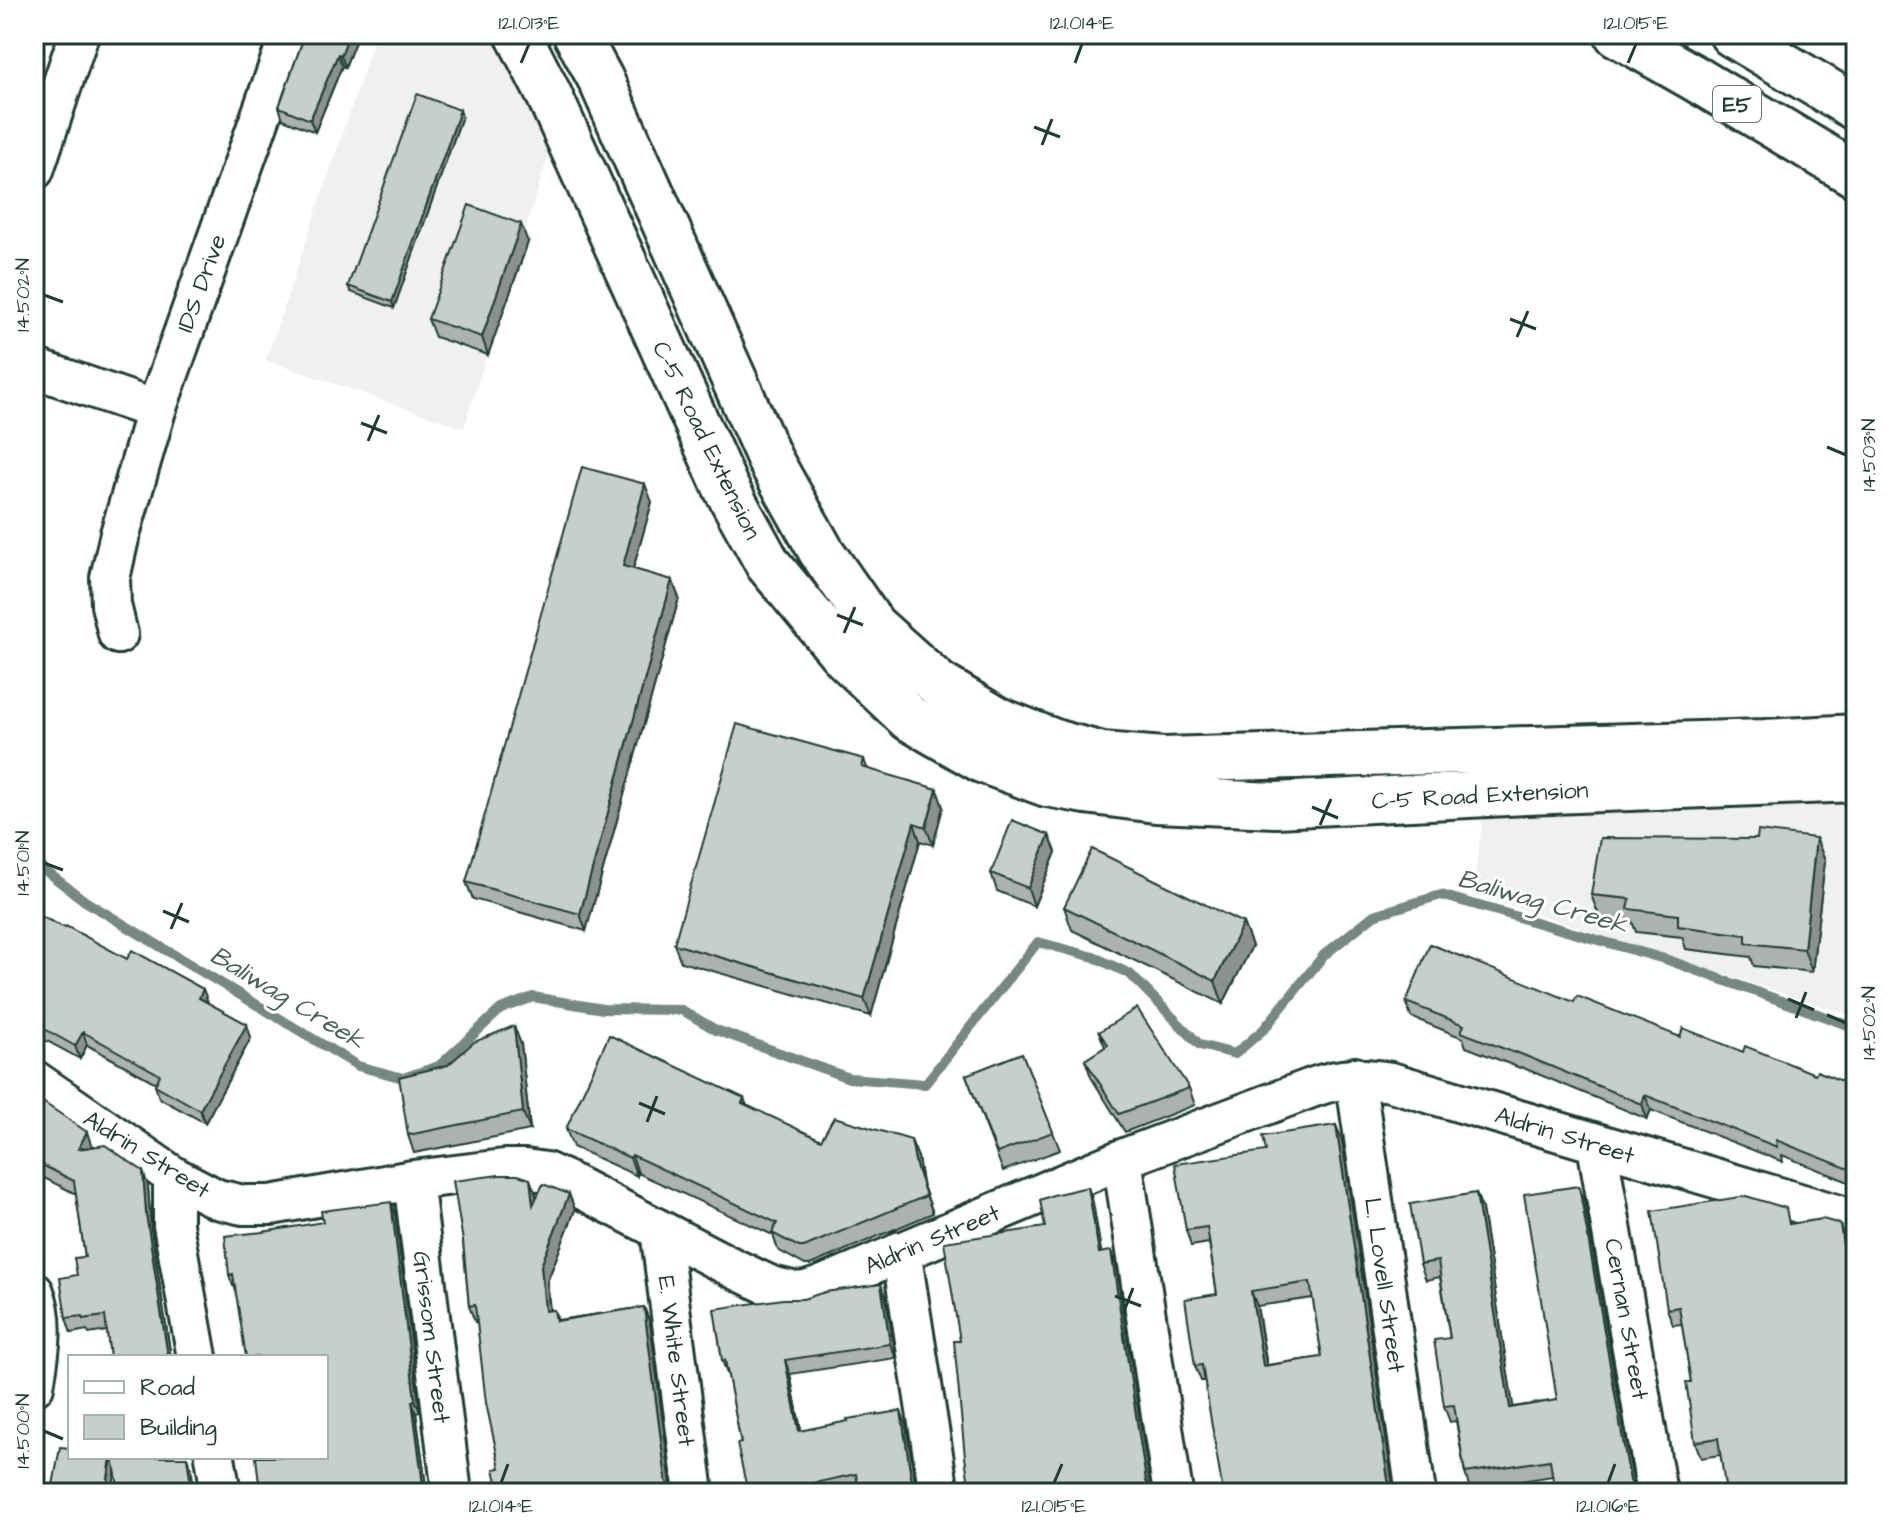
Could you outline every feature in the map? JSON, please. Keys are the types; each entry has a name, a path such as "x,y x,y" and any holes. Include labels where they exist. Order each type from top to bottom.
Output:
{"main road":[{"name":"C-5 Road Extension","path":"518,34 549,95 726,488 768,564 845,657 909,718 982,760 1047,784 1086,791 1156,800 1276,805 1856,779"},
{"name":"C-5 Road Extension","path":"576,34 607,94 770,460 821,551 873,626 938,684 996,719 1057,743 1102,755 1163,760 1856,737"},
{"name":"E5","path":"1617,34 1856,175"},
{"name":"E5","path":"1732,34 1856,108"}],"street":[{"path":"34,170 79,34"},
{"name":"IDS Drive","path":"118,634 111,605 110,578 120,534 156,410 290,34"},
{"path":"34,368 156,410"},
{"name":"Aldrin Street","path":"34,1080 173,1176 217,1199 243,1205 271,1205 413,1180 504,1169 546,1172 771,1286 796,1292 821,1286 1122,1159 1324,1084 1355,1077 1391,1082 1856,1220"},
{"name":"L. Lovell Street","path":"1355,1077 1416,1493"},
{"name":"Cernan Street","path":"1597,1145 1657,1493"},
{"path":"1122,1159 1173,1493"},
{"path":"173,1176 173,1225 197,1355"},
{"name":"Grissom Street","path":"413,1180 452,1493"},
{"name":"E. White Street","path":"660,1230 694,1493"},
{"path":"901,1251 939,1493"},
{"path":"34,1292 39,1303 41,1339 34,1386"},
{"path":"215,1459 221,1493"}],"shaded area":[{"path":"376,34 494,34 524,81 551,146 464,428 266,360"},
{"path":"1856,797 1856,1017 1472,893 1483,819"}],"building":[{"path":"305,34 349,34 310,120 279,107"},
{"path":"417,94 460,110 392,302 348,286"},
{"path":"469,205 521,224 482,337 428,319"},
{"path":"582,467 645,484 623,566 672,580 580,914 466,882"},
{"path":"737,724 864,759 862,767 937,789 926,827 914,823 864,999 674,944"},
{"path":"1012,820 1049,835 1028,888 991,873"},
{"path":"1758,831 1816,838 1804,949 1746,943 1746,935 1678,926 1678,915 1628,909 1630,899 1591,895 1600,838 1757,839"},
{"path":"1092,849 1243,923 1215,981 1064,907"},
{"path":"34,913 66,926 127,959 132,950 203,989 199,998 247,1024 200,1110 155,1085 160,1075 83,1032 75,1046 34,1023"},
{"path":"1430,944 1574,1002 1577,996 1680,1037 1683,1028 1743,1052 1745,1046 1856,1087 1854,1171 1776,1140 1777,1147 1645,1095 1642,1104 1461,1032 1464,1025 1406,1002"},
{"path":"1137,1008 1189,1088 1119,1114 1085,1060 1108,1045 1099,1032"},
{"path":"514,1026 523,1112 408,1135 399,1077 448,1065 474,1042"},
{"path":"609,1035 744,1098 742,1103 821,1140 834,1117 911,1140 926,1196 799,1247 772,1233 777,1223 632,1155 630,1158 566,1129"},
{"path":"1022,1053 1053,1132 997,1153 966,1075"},
{"path":"37,1098 87,1132 78,1149 105,1145 143,1171 146,1214 168,1355 110,1355 105,1316 66,1318 60,1278 77,1275 74,1258 85,1257 74,1181 34,1161 34,1105"},
{"path":"1336,1125 1388,1480 1396,1493 1223,1493 1202,1365 1195,1366 1185,1299 1217,1294 1207,1227 1186,1230 1175,1164 1266,1151 1263,1136","holes":["1310,1282 1322,1357 1263,1366 1251,1291"]},
{"path":"518,1175 530,1179 533,1205 543,1184 569,1194 541,1266 545,1311 554,1310 556,1321 644,1307 666,1480 674,1493 489,1493 488,1488 498,1486 494,1469 500,1468 486,1403 475,1305 469,1306 453,1181"},
{"path":"1579,1186 1630,1481 1637,1493 1555,1493 1550,1460 1465,1473 1454,1405 1444,1406 1434,1340 1450,1338 1438,1261 1420,1264 1410,1204 1476,1193 1510,1408 1557,1400 1524,1194"},
{"path":"1088,1187 1099,1253 1111,1251 1146,1481 1152,1493 970,1493 954,1341 960,1341 944,1242 1045,1227 1040,1200"},
{"path":"1746,1196 1786,1208 1789,1224 1823,1219 1840,1224 1856,1337 1856,1493 1726,1493 1718,1438 1695,1442 1686,1382 1691,1382 1679,1307 1667,1309 1652,1211"},
{"path":"391,1202 424,1493 260,1493 256,1459 328,1459 328,1355 246,1355 233,1274 229,1275 225,1236 323,1222 321,1211"},
{"path":"881,1284 890,1344 785,1360 799,1431 847,1419 901,1411 912,1483 917,1493 863,1493 856,1474 810,1484 811,1493 748,1493 714,1309 803,1299 825,1292"},
{"path":"60,1447 68,1448 68,1459 111,1459 106,1493 52,1491"},
{"path":"113,1459 187,1459 192,1493 119,1493"}],"waterway":[{"name":"Baliwag Creek","path":"34,862 85,901 358,1066 403,1078 439,1066 501,1009 533,997 603,1009 682,1010 716,1030 849,1078 925,1084 1038,942 1094,957 1130,974 1200,1045 1235,1054 1264,1029 1324,955 1374,915 1441,895 1668,960 1856,1028"}]}
